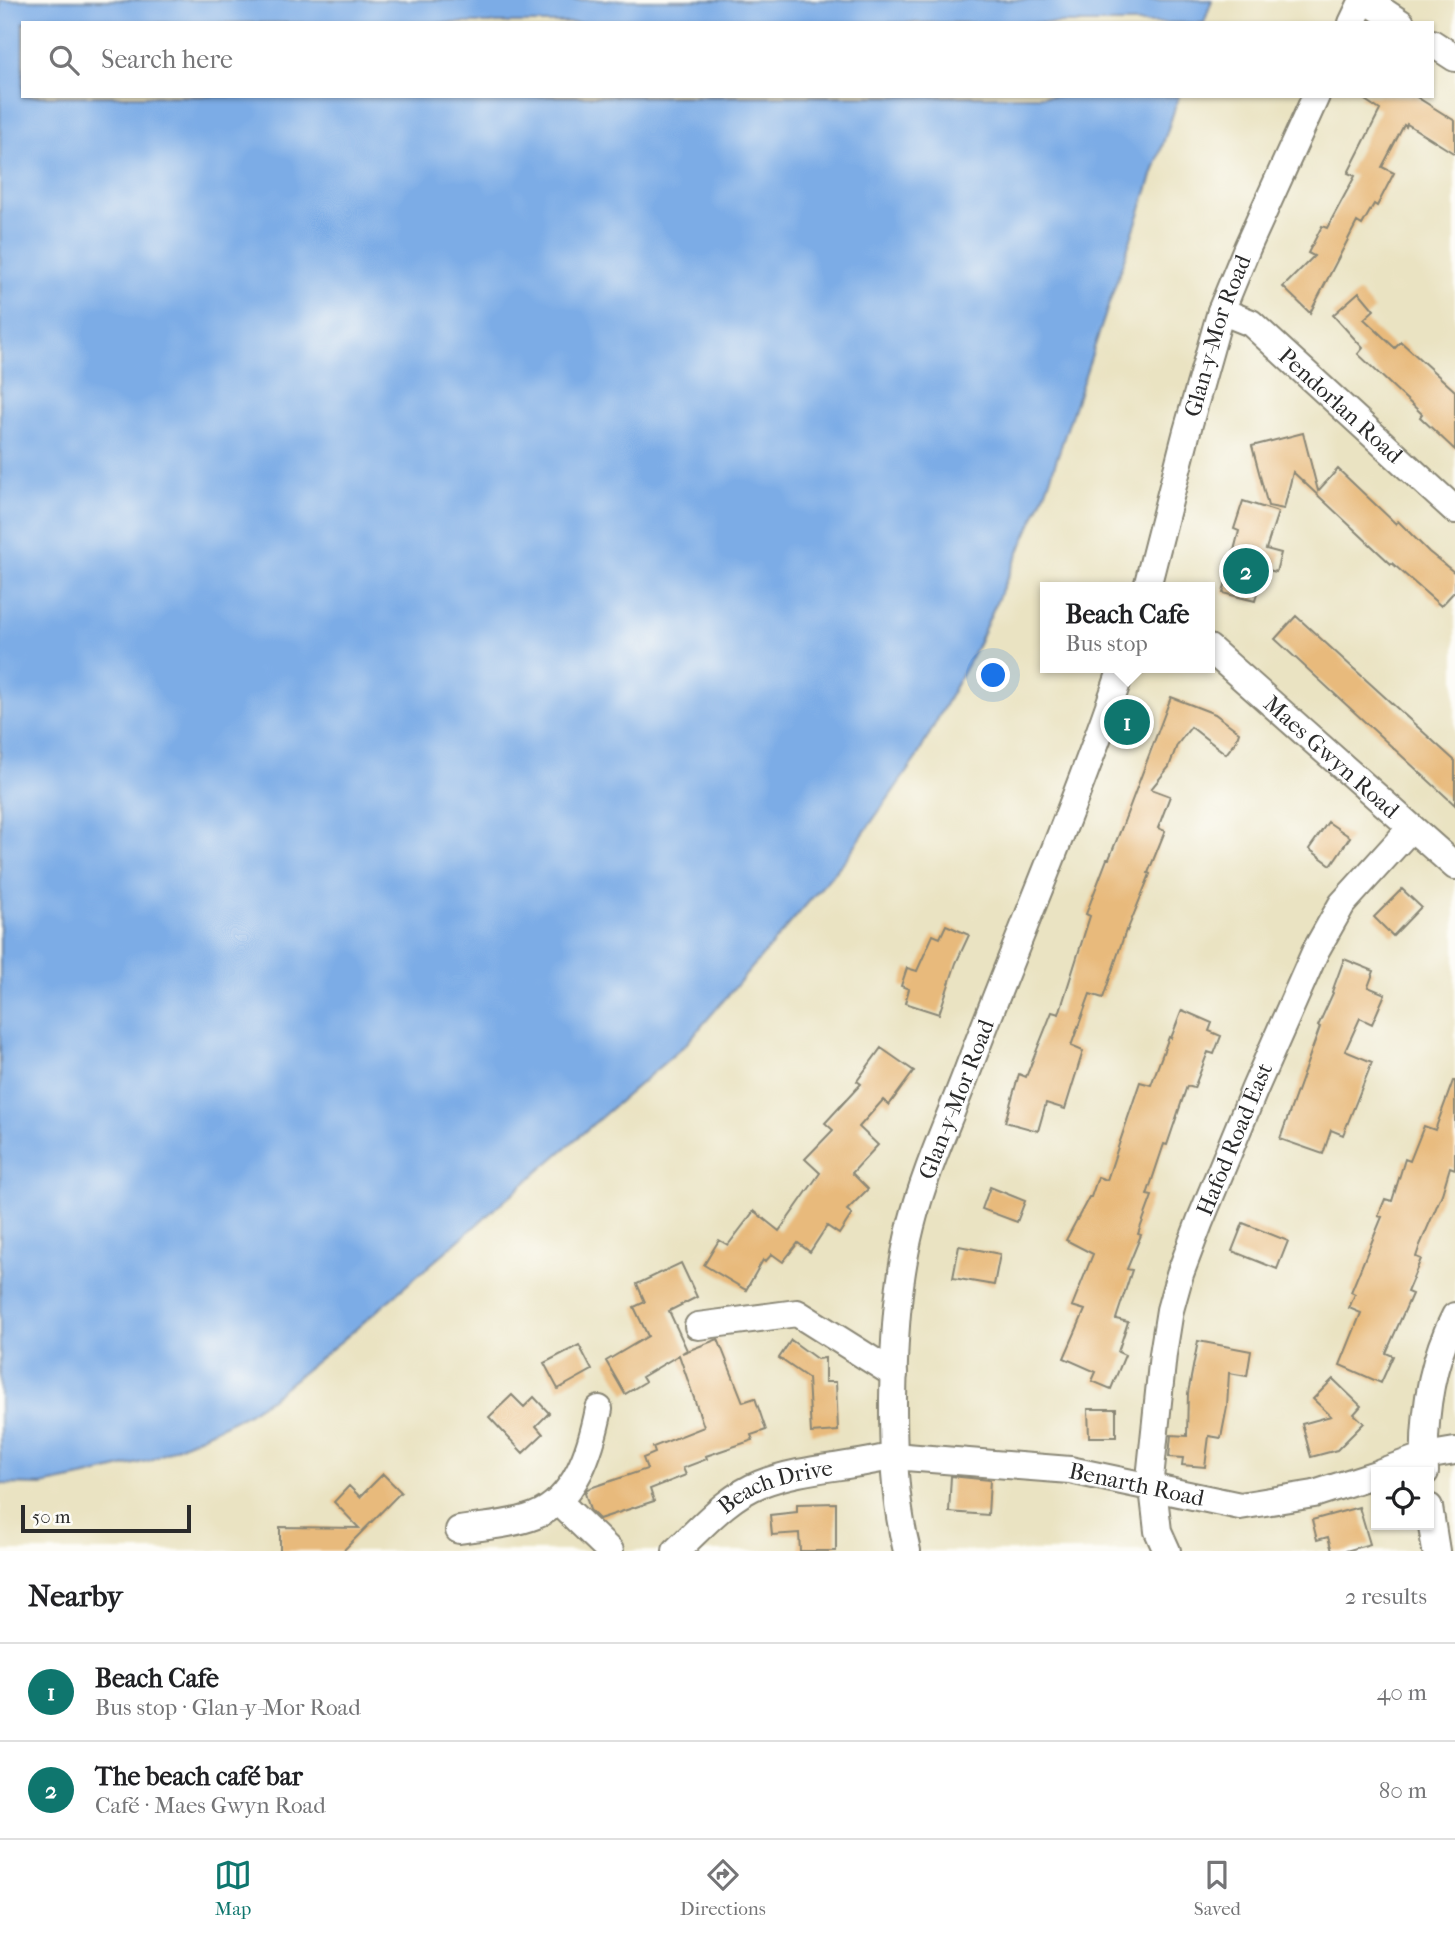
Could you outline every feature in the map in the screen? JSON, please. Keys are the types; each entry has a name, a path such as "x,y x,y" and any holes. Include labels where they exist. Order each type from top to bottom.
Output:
{"street":[{"path":"1353,21 1364,0 1398,21"},
{"path":"1434,44 1455,58"},
{"name":"Glan-y-Mor Road","path":"1148,582 1221,311 1315,98"},
{"name":"Pendorlan Road","path":"1221,311 1251,323 1455,510"},
{"name":"Maes Gwyn Road","path":"1215,653 1455,866"},
{"name":"Glan-y-Mor Road","path":"907,1551 897,1501 893,1456 894,1374 897,1303 911,1226 938,1144 1068,817 1120,673"},
{"name":"Hafod Road East","path":"1167,1551 1158,1531 1151,1488 1163,1354 1170,1310 1180,1274 1255,1088 1316,950 1342,904 1411,828"},
{"path":"698,1326 797,1313 894,1374"},
{"path":"1425,1464 1427,1409 1433,1372 1455,1316"},
{"path":"459,1530 534,1516 559,1502 585,1461 599,1409"},
{"name":"Benarth Road","path":"1425,1464 1455,1451"},
{"name":"Benarth Road","path":"893,1456 1070,1470 1240,1506 1314,1494 1371,1475"},
{"name":"Beach Drive","path":"676,1551 728,1503 759,1484 797,1473 893,1456"},
{"path":"559,1502 610,1551"},
{"path":"1433,1530 1436,1551"}],"water":[{"path":"0,0 1212,0 1205,21 21,21 21,98 1178,98 1046,491 976,648 917,757 845,860 686,1044 350,1334 271,1398 245,1415 151,1460 42,1485 0,1484"}],"building":[{"path":"1362,98 1418,98 1455,121 1455,154 1407,124 1406,127 1404,125 1382,167 1394,173 1377,206 1374,204 1362,225 1357,222 1310,313 1283,287 1314,256 1308,253 1322,226 1327,228 1355,176 1348,173 1380,110"},
{"path":"1359,292 1374,310 1364,319 1395,348 1401,342 1455,391 1455,450 1420,417 1422,414 1358,354 1363,348 1333,315"},
{"path":"1303,433 1318,491 1338,469 1396,524 1398,521 1455,573 1455,591 1441,606 1391,564 1293,472 1284,509 1268,506 1252,446"},
{"path":"1243,501 1278,512 1266,549 1281,553 1276,572 1265,569 1265,572 1263,571 1255,601 1223,593 1239,531 1234,529"},
{"path":"1296,616 1455,761 1455,805 1275,639"},
{"path":"1171,697 1215,714 1239,732 1236,741 1226,754 1191,727 1177,745 1169,767 1151,789 1170,796 1158,828 1165,831 1126,930 1103,998 1090,994 1071,1046 1083,1051 1065,1109 1046,1103 1038,1131 1005,1122 1019,1074 1026,1077 1052,1012 1059,1014 1090,916 1086,914"},
{"path":"1328,822 1350,837 1331,865 1309,849"},
{"path":"1402,889 1421,907 1393,936 1374,917"},
{"path":"946,925 969,935 956,963 939,1014 905,1003 909,989 901,986 907,968 917,971 933,935 940,938"},
{"path":"1344,959 1374,971 1368,987 1385,994 1372,1024 1360,1018 1345,1051 1372,1062 1343,1135 1331,1130 1323,1154 1280,1139"},
{"path":"1182,1010 1212,1023 1209,1031 1221,1036 1214,1054 1208,1052 1194,1088 1187,1086 1147,1195 1152,1196 1138,1234 1141,1235 1127,1269 1132,1270 1116,1319 1128,1322 1118,1352 1125,1355 1111,1389 1092,1381 1096,1372 1064,1358 1085,1310 1072,1306 1093,1254 1066,1240 1091,1197 1098,1177 1107,1180 1140,1082 1151,1085"},
{"path":"881,1048 914,1071 889,1105 883,1100 859,1127 878,1145 852,1173 868,1189 847,1210 852,1214 839,1234 827,1226 810,1252 798,1243 783,1262 772,1254 765,1262 763,1260 746,1290 704,1265 719,1240 728,1245 754,1211 779,1231 820,1173 805,1159 833,1130 825,1123 861,1084 857,1081"},
{"path":"1453,1081 1455,1169 1450,1167 1442,1194 1420,1245 1416,1257 1421,1259 1407,1292 1412,1294 1386,1353 1393,1356 1381,1383 1340,1365 1361,1313 1349,1308 1355,1294 1351,1292 1382,1217 1378,1216 1385,1199 1392,1201 1405,1159 1410,1161 1424,1126 1435,1130"},
{"path":"990,1187 1025,1201 1017,1222 982,1209"},
{"path":"1243,1223 1288,1241 1277,1269 1232,1251"},
{"path":"959,1246 1000,1254 994,1285 953,1278"},
{"path":"681,1263 697,1297 669,1311 687,1350 682,1353 718,1339 743,1402 755,1398 766,1430 751,1435 753,1440 706,1456 707,1459 683,1468 686,1475 650,1489 654,1501 599,1519 590,1510 585,1493 587,1489 647,1469 643,1458 655,1453 653,1447 704,1427 679,1355 642,1377 645,1382 625,1394 606,1361 648,1336 634,1307 645,1302 637,1284"},
{"path":"791,1340 817,1359 825,1358 825,1382 836,1382 838,1431 811,1433 808,1378 779,1358"},
{"path":"1198,1341 1251,1351 1247,1376 1229,1373 1227,1407 1221,1438 1209,1436 1205,1467 1182,1465 1183,1458 1169,1457 1171,1435 1187,1436 1188,1393"},
{"path":"579,1345 592,1370 558,1389 544,1363"},
{"path":"1333,1379 1361,1406 1354,1414 1364,1423 1337,1450 1311,1457 1302,1424 1331,1416 1313,1399"},
{"path":"512,1395 524,1407 534,1397 549,1413 536,1426 543,1434 523,1453 489,1417"},
{"path":"1088,1409 1116,1409 1116,1437 1089,1437"},
{"path":"383,1474 401,1492 343,1551 280,1551 280,1527 359,1528 334,1502 349,1486 360,1497"},
{"path":"951,1476 990,1480 988,1515 949,1512"},
{"path":"836,1503 836,1551 800,1551 799,1533 772,1535 770,1515 797,1512 797,1504"},
{"path":"1359,1507 1370,1544 1346,1551 1332,1551 1328,1537 1317,1540 1312,1520"}],"place":[{"name":"The beach café bar","path":"1246,571"},
{"name":"Beach Cafe","path":"1127,722"}]}
